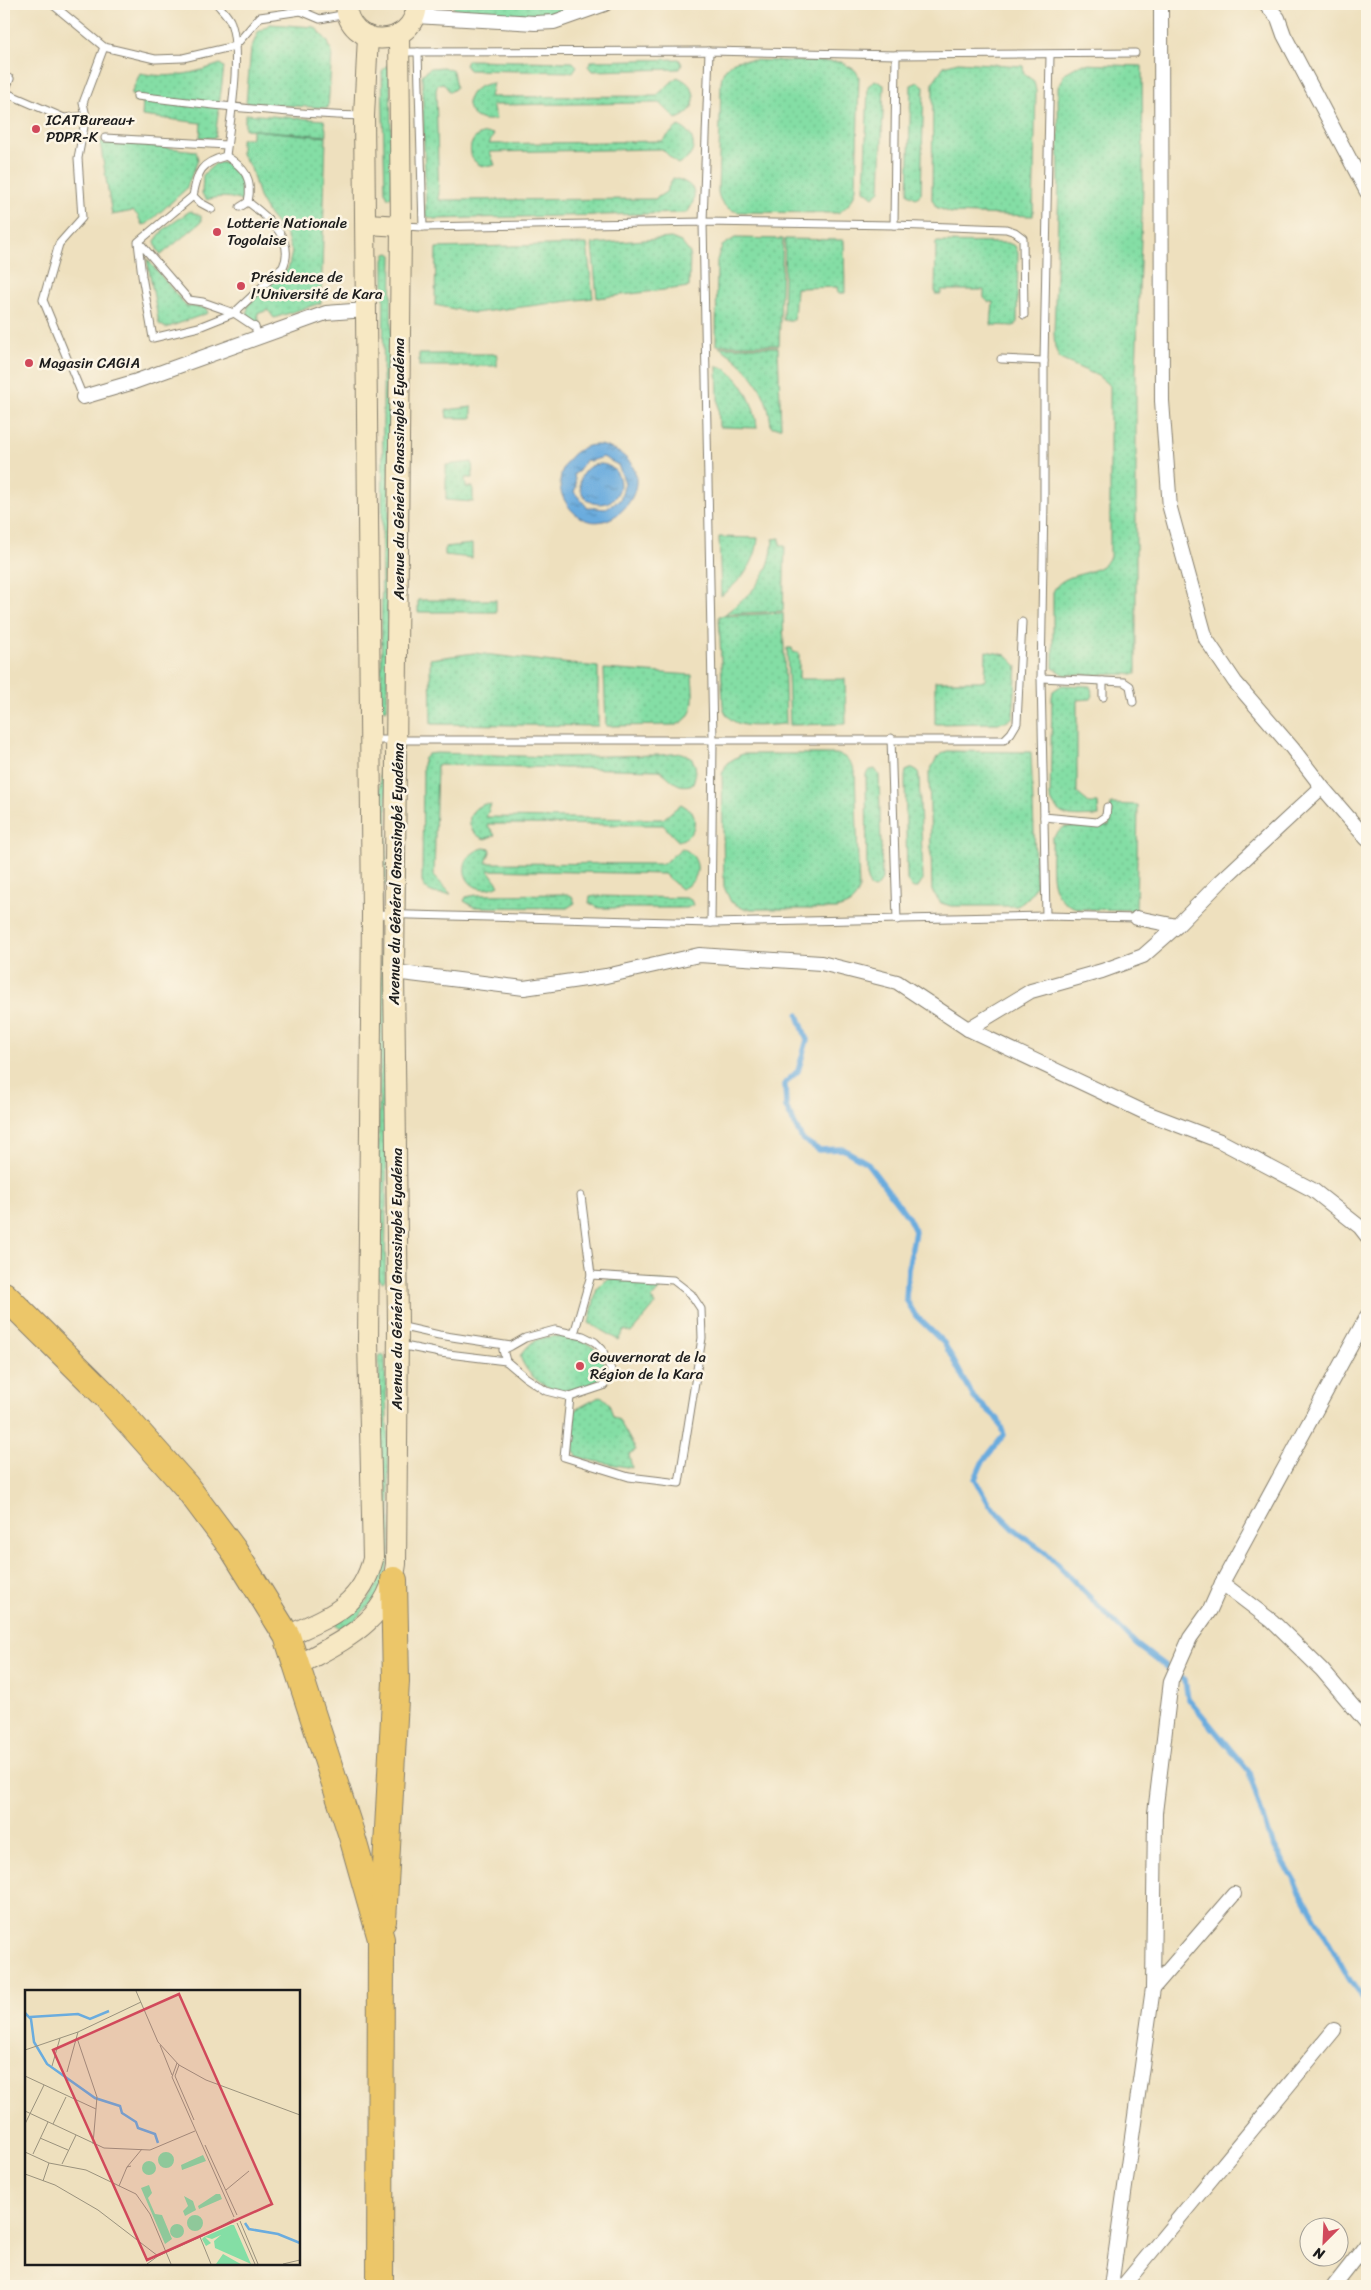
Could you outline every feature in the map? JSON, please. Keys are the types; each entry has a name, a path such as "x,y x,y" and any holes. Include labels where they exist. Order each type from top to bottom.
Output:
{"highway":[{"path":"4,1295 106,1396 186,1486 233,1549 287,1636 298,1665 351,1834 382,1939"},
{"path":"380,2286 382,1939 396,1681 394,1580"}],"main road":[{"path":"347,9 352,23 368,36 389,38 405,46 406,30 416,10"},
{"name":"Avenue du Général Gnassingbé Eyadéma","path":"287,1636 336,1613 359,1593 369,1576 373,1559 368,1323 372,914 366,310 367,224 364,116 368,36"},
{"name":"Avenue du Général Gnassingbé Eyadéma","path":"298,1665 355,1633 380,1607 394,1580 396,1564 398,1336 394,972 398,742 401,226 405,46"},
{"path":"367,224 401,226"},
{"path":"368,1323 398,1336"}],"street":[{"path":"416,10 535,23 554,22 605,4"},
{"path":"1161,4 1162,401 1170,508 1206,639 1235,682 1367,838"},
{"path":"1266,4 1278,18 1284,35 1367,192"},
{"path":"83,397 134,382 326,313 366,310"},
{"path":"968,1029 1031,991 1102,971 1143,956 1177,926 1220,882 1322,787"},
{"path":"1137,918 1177,926"},
{"path":"394,972 524,988 606,976 699,955 821,963 898,982 968,1029 1144,1112 1220,1141 1313,1190 1360,1227 1367,1236"},
{"path":"1111,2286 1153,1988 1155,1814 1171,1681 1190,1638 1210,1610 1222,1582 1367,1316"},
{"path":"1222,1582 1272,1621 1322,1670 1367,1723"},
{"path":"1153,1988 1234,1894"},
{"path":"1123,2286 1334,2030"},
{"path":"1334,2286 1367,2244"}],"lane":[{"path":"52,4 104,47 155,59 183,58 235,46 260,17 302,11 314,4"},
{"path":"217,4 231,22 235,46 232,107 226,156"},
{"path":"302,11 320,19 347,9"},
{"path":"423,228 405,46 896,55 1135,53"},
{"path":"83,397 43,300 60,244 82,218 78,158 86,116 83,103 104,47"},
{"path":"709,51 702,222 713,740 711,923"},
{"path":"894,225 896,55"},
{"path":"1046,916 1041,678 1044,361 1050,55"},
{"path":"4,76 10,79 4,92 64,118 86,116"},
{"path":"137,96 232,107 325,115 364,116"},
{"path":"105,138 227,145"},
{"path":"138,242 193,196 198,173 212,159 226,156 241,166 247,174 248,202"},
{"path":"193,196 199,202 212,208"},
{"path":"240,208 248,202"},
{"path":"138,242 153,338 199,326 234,313 283,267 287,259 284,239 261,212 248,202"},
{"path":"401,226 423,228 702,222 1006,229 1016,232 1023,238 1024,315"},
{"path":"138,242 190,300 234,313 255,327 258,337"},
{"path":"1001,359 1044,361"},
{"path":"371,740 398,742 892,738 1004,740 1017,723 1022,622"},
{"path":"1041,678 1128,684 1133,702"},
{"path":"1103,681 1103,697"},
{"path":"892,738 897,920"},
{"path":"1044,818 1097,822 1106,816 1106,806"},
{"path":"372,914 711,923 1046,916 1137,918"},
{"path":"574,1334 591,1276 581,1196"},
{"path":"570,1397 564,1457 629,1477 679,1483 702,1338 701,1309 691,1294 672,1280 591,1276"},
{"path":"398,1336 506,1361 546,1391 570,1397 603,1386 610,1379 611,1370 602,1349 595,1342 583,1336 555,1330 525,1338 503,1350 506,1361"},
{"path":"398,1336 439,1336 511,1346"}],"green space":[{"path":"453,4 571,4 570,10 566,12 524,15 460,14 454,9"},
{"path":"270,24 315,27 328,42 332,53 328,108 246,103 251,49 258,32"},
{"path":"679,59 682,64 680,69 592,71 588,66 591,61"},
{"path":"467,60 573,62 577,66 573,72 469,70 465,65"},
{"path":"741,60 841,62 855,70 859,76 856,188 850,202 838,213 739,212 731,210 722,203 718,192 721,82 727,67"},
{"path":"958,62 1023,66 1024,74 1034,81 1036,91 1033,216 951,213 936,207 932,199 933,82 944,66"},
{"path":"220,64 224,67 215,138 200,137 201,123 142,116 143,102 134,101 135,95 131,94 140,73 161,76 180,74"},
{"path":"1081,64 1142,66 1143,186 1136,370 1136,674 1064,675 1053,668 1053,592 1064,580 1097,569 1105,564 1110,557 1110,386 1098,376 1060,359 1055,348 1054,333 1059,186 1058,87 1065,73"},
{"path":"387,65 390,67 392,196 388,198 385,191 382,71"},
{"path":"443,67 453,71 456,88 450,92 443,83 438,84 436,90 439,200 655,199 666,192 673,178 686,183 693,190 694,200 687,213 434,219 426,216 422,75 430,68"},
{"path":"677,77 690,86 694,98 690,111 676,119 660,103 492,105 496,119 485,120 477,117 468,106 473,92 481,86 493,83 490,97 656,96"},
{"path":"875,80 884,85 880,191 873,197 864,190 868,86"},
{"path":"918,82 924,86 921,194 916,198 908,194 911,85"},
{"path":"245,114 324,120 327,136 245,129"},
{"path":"678,126 685,129 689,134 693,145 689,157 677,164 662,149 490,152 495,165 485,166 477,163 472,158 470,151 476,137 483,134 494,134 489,144 662,141"},
{"path":"252,130 326,137 321,303 274,318 268,310 257,314 260,322 254,324 247,313 248,305 288,269 292,252 286,235 269,215 259,197 251,168 241,154 241,139 252,138"},
{"path":"108,141 196,151 198,160 186,189 147,224 142,225 138,216 133,211 112,215 100,142"},
{"path":"223,162 235,167 242,177 245,189 242,202 225,197 207,200 202,194 203,175 215,164"},
{"path":"190,211 201,216 201,222 161,255 155,241 163,230"},
{"path":"671,238 681,242 690,253 689,287 597,298 592,244"},
{"path":"735,238 783,239 779,345 716,345 717,260 722,246"},
{"path":"785,239 844,240 845,293 838,293 837,287 796,288 794,320 783,320"},
{"path":"936,242 1008,243 1015,246 1018,253 1017,322 1014,326 991,325 993,302 988,302 984,298 984,290 941,290 941,294 935,294"},
{"path":"587,244 593,298 474,313 435,305 436,248"},
{"path":"386,254 392,255 387,709 385,710 382,708 381,702 384,260"},
{"path":"147,259 186,306 206,308 208,313 166,328 159,324"},
{"path":"719,347 778,347 781,427 771,427 766,402 748,371"},
{"path":"419,354 497,354 497,366 419,366"},
{"path":"717,366 732,374 745,390 756,419 757,428 719,427"},
{"path":"472,407 472,418 447,418 446,410"},
{"path":"472,462 473,478 465,478 466,487 473,487 473,502 446,500 446,465"},
{"path":"719,537 758,538 757,548 746,572 721,596"},
{"path":"780,538 780,545 785,545 783,611 725,614 752,591 759,582 769,564 773,539"},
{"path":"472,544 472,558 445,555 445,547"},
{"path":"418,600 496,600 496,612 418,612"},
{"path":"783,613 786,724 748,726 740,724 727,715 723,706 719,616"},
{"path":"787,648 792,648 793,652 799,653 799,679 845,679 846,724 790,725"},
{"path":"986,651 1006,655 1017,666 1013,717 1008,721 999,723 935,724 935,681 985,681"},
{"path":"474,653 598,667 598,726 431,724 430,659"},
{"path":"604,669 692,675 693,704 691,711 683,721 676,725 606,726"},
{"path":"1062,685 1090,686 1093,695 1091,699 1077,700 1077,793 1089,803 1098,803 1099,816 1076,817 1063,814 1058,811 1050,797 1052,697 1053,691"},
{"path":"947,751 1031,752 1036,883 1029,897 1017,906 951,906 941,903 932,891 929,773 937,757"},
{"path":"682,753 692,759 696,772 693,784 682,785 674,782 659,770 437,765 434,876 451,894 442,894 430,892 422,882 423,765 424,758 428,754 551,757"},
{"path":"742,754 836,754 843,756 850,762 855,771 859,890 850,903 836,909 744,909 731,902 724,887 722,774 727,763"},
{"path":"384,763 387,764 386,886 380,881 380,769"},
{"path":"913,768 918,771 919,777 923,880 918,888 911,886 907,880 905,777 906,771"},
{"path":"875,769 879,775 882,880 875,889 871,888 867,880 866,774 870,770"},
{"path":"485,804 491,805 486,817 663,819 681,804 692,811 694,826 687,837 678,841 663,825 487,824 495,835 485,839 474,832 471,827 470,816 478,807"},
{"path":"1111,804 1138,805 1136,910 1079,909 1060,898 1055,890 1052,871 1052,838 1064,827 1109,826"},
{"path":"484,848 491,849 486,863 663,864 682,848 694,857 697,869 693,880 681,889 664,874 488,870 499,885 487,889 478,888 471,883 466,876 465,868 467,860 473,853"},
{"path":"567,894 572,896 575,903 567,908 474,907 464,901 466,897 476,895"},
{"path":"590,897 686,898 691,900 693,905 687,908 599,908 589,903"},
{"path":"385,939 388,1059 385,1280 383,1282 377,1278 381,942"},
{"path":"608,1279 666,1282 652,1298 655,1305 631,1333 625,1330 618,1340 589,1323 597,1288"},
{"path":"561,1336 584,1342 595,1349 600,1355 607,1370 597,1381 585,1388 572,1391 559,1390 547,1387 527,1369 520,1356 529,1345 542,1338"},
{"path":"379,1355 383,1355 385,1358 391,1542 384,1590 353,1622 340,1628 336,1625 336,1622 360,1608 370,1597 381,1571"},
{"path":"601,1396 609,1403 613,1417 619,1420 636,1450 629,1454 632,1468 577,1456 571,1444 575,1410"}],"water":[{"path":"600,445 624,456 635,471 635,489 628,504 614,517 598,522 581,518 565,501 560,485 563,469 571,456 587,446","holes":["603,457 618,465 625,483 620,500 605,509 587,507 574,492 576,487 574,474 579,471 585,460 591,461"]},
{"path":"604,464 611,467 617,473 620,484 619,492 611,501 604,504 596,504 589,501 581,492 580,480 583,473 592,465"}],"waterway":[{"path":"798,1015 807,1040 798,1071 785,1083 786,1107 802,1139 819,1150 843,1149 867,1163 908,1217 915,1231 908,1270 906,1299 915,1315 944,1343 974,1398 998,1419 1004,1435 982,1463 975,1479 989,1504 1016,1531 1045,1552 1137,1645 1185,1681 1188,1698 1249,1772 1268,1834 1351,1982 1367,2004"}],"place":[{"name":"ICATBureau+ PDPR-K","path":"36,129"},
{"name":"Lotterie Nationale Togolaise","path":"217,232"},
{"name":"Présidence de l'Université de Kara","path":"241,286"},
{"name":"Magasin CAGIA","path":"29,363"},
{"name":"Gouvernorat de la Région de la Kara","path":"580,1366"}]}
